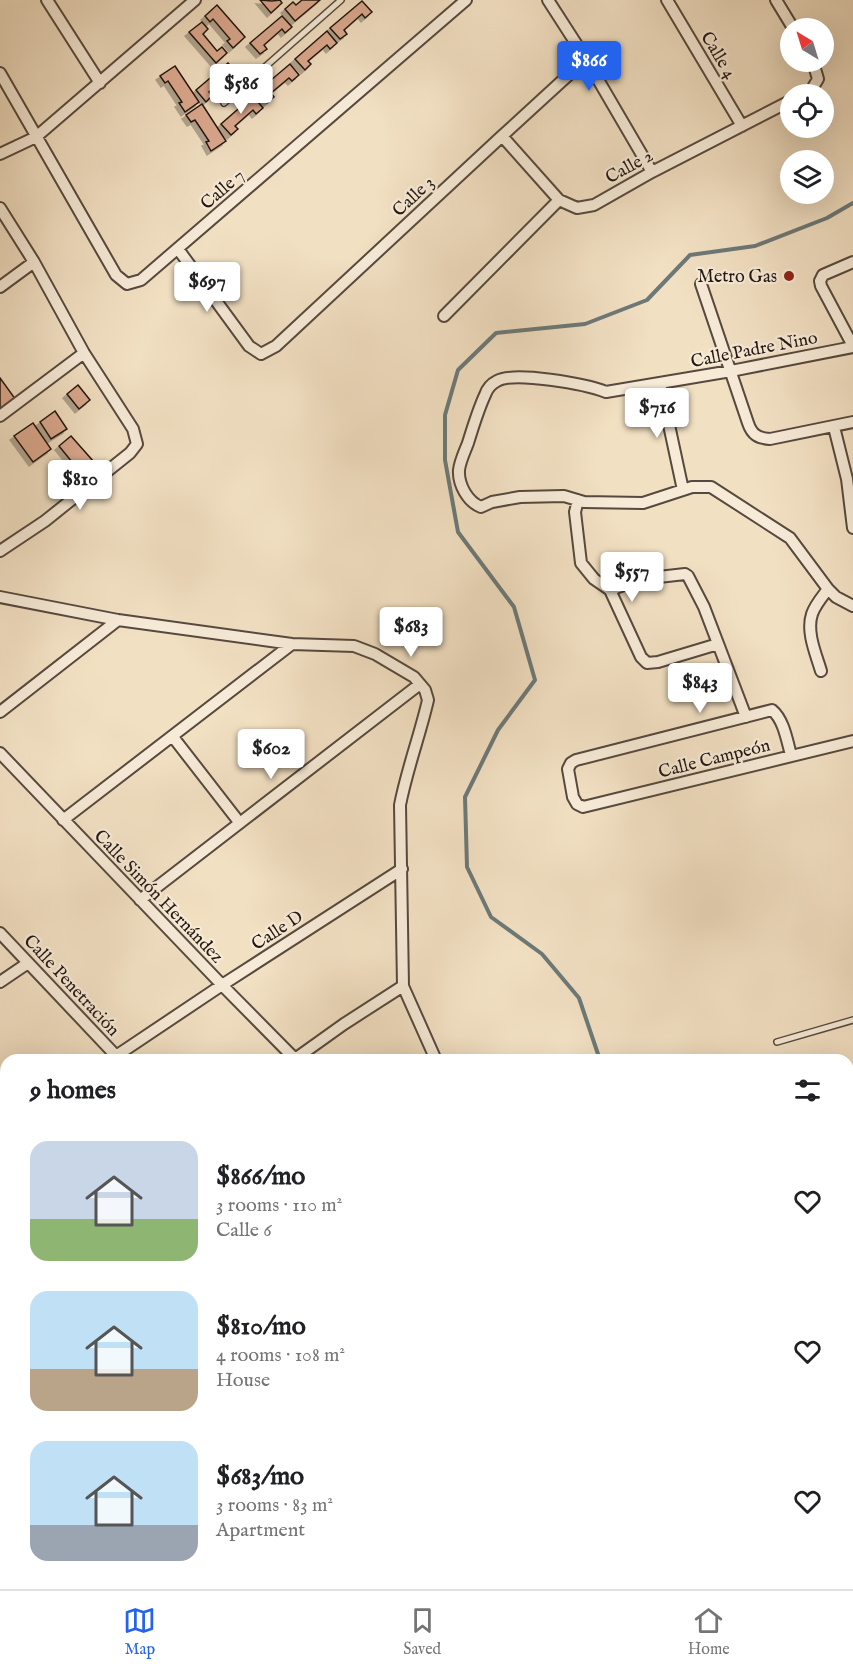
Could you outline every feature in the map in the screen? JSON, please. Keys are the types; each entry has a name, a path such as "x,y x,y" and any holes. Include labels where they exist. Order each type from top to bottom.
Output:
{"street":[{"path":"47,0 100,83"},
{"path":"0,154 36,137 195,0"},
{"name":"Calle 7","path":"36,137 116,275 127,284 141,280 466,0"},
{"path":"548,0 586,59 652,172"},
{"name":"Calle 4","path":"667,0 742,126"},
{"path":"776,0 787,18"},
{"name":"Calle 3","path":"178,249 249,346 261,354 276,346 586,59"},
{"path":"0,73 36,137"},
{"name":"Calle 2","path":"560,200 578,208 594,205 652,172 780,106"},
{"path":"444,316 560,200 502,136"},
{"path":"0,208 34,262 84,353 133,429 138,444 130,453 45,521 0,551"},
{"path":"0,287 34,262"},
{"path":"853,262 823,275 820,281 853,346"},
{"path":"701,284 754,435 770,439 853,422"},
{"name":"Calle Padre Nino","path":"578,501 564,496 520,497 492,502 481,507 473,504 465,493 459,468 485,394 495,382 512,376 597,388 606,392 731,371 853,346"},
{"path":"0,416 84,353"},
{"path":"660,383 683,490"},
{"path":"834,427 848,479 853,528"},
{"path":"718,644 658,662 647,663 641,657 610,590 594,579 581,563 575,512 578,501 643,503 692,487 711,487 790,538 828,590 853,606"},
{"path":"610,590 641,579 685,574 691,579 746,717 772,710 777,715 791,755"},
{"path":"821,671 810,621 817,605 828,590"},
{"path":"0,597 118,620 292,644 354,646 393,663 420,684 428,700 405,779 400,805 403,986 433,1054"},
{"path":"0,712 118,620"},
{"path":"63,820 292,644"},
{"path":"140,900 420,684"},
{"name":"Calle Campeón","path":"746,717 576,760 568,769 573,798 583,807 853,741"},
{"path":"173,736 239,822"},
{"name":"Calle Simón Hernández","path":"0,753 290,1054"},
{"name":"Calle D","path":"123,1054 222,985 402,869"},
{"name":"Calle Penetración","path":"0,933 111,1054"},
{"path":"0,982 28,963"},
{"path":"304,1054 344,1024 403,986"}],"lane":[{"path":"224,103 341,0"},
{"path":"777,1042 853,1020"}],"building":[{"path":"260,0 280,0 282,3 271,13"},
{"path":"302,0 320,0 295,21 285,9 293,2 296,5"},
{"path":"362,1 372,12 365,18 362,14 344,30 347,34 340,39 330,28"},
{"path":"217,5 245,37 233,48 227,41 230,39 213,19 210,22 205,16"},
{"path":"282,16 292,27 285,33 282,29 264,45 267,49 260,54 250,43"},
{"path":"202,22 208,29 203,34 217,51 222,47 227,53 216,63 189,32"},
{"path":"327,31 337,43 330,49 327,45 308,61 311,64 305,70 295,59"},
{"path":"228,63 238,74 231,80 228,77 209,92 212,96 206,102 196,90"},
{"path":"290,64 299,75 292,81 289,78 271,93 274,97 267,103 258,91"},
{"path":"175,66 199,102 185,112 179,103 182,102 168,81 165,83 160,76"},
{"path":"253,96 263,108 256,114 253,110 235,126 238,129 231,135 221,124"},
{"path":"202,104 226,141 211,151 206,142 209,141 195,120 191,122 186,115"},
{"path":"0,378 16,400 0,412"},
{"path":"78,385 90,400 79,409 67,394"},
{"path":"55,411 67,429 51,439 40,422"},
{"path":"33,423 51,449 33,462 14,436"},
{"path":"71,436 94,462 81,473 59,446"}],"waterway":[{"path":"598,1054 579,998 542,954 491,917 467,867 465,797 498,730 535,680 514,607 458,532 445,460 445,415 458,370 496,333 585,324 647,300 690,255 755,246 827,218 853,203"}],"place":[{"name":"Metro Gas","path":"789,276"}]}
